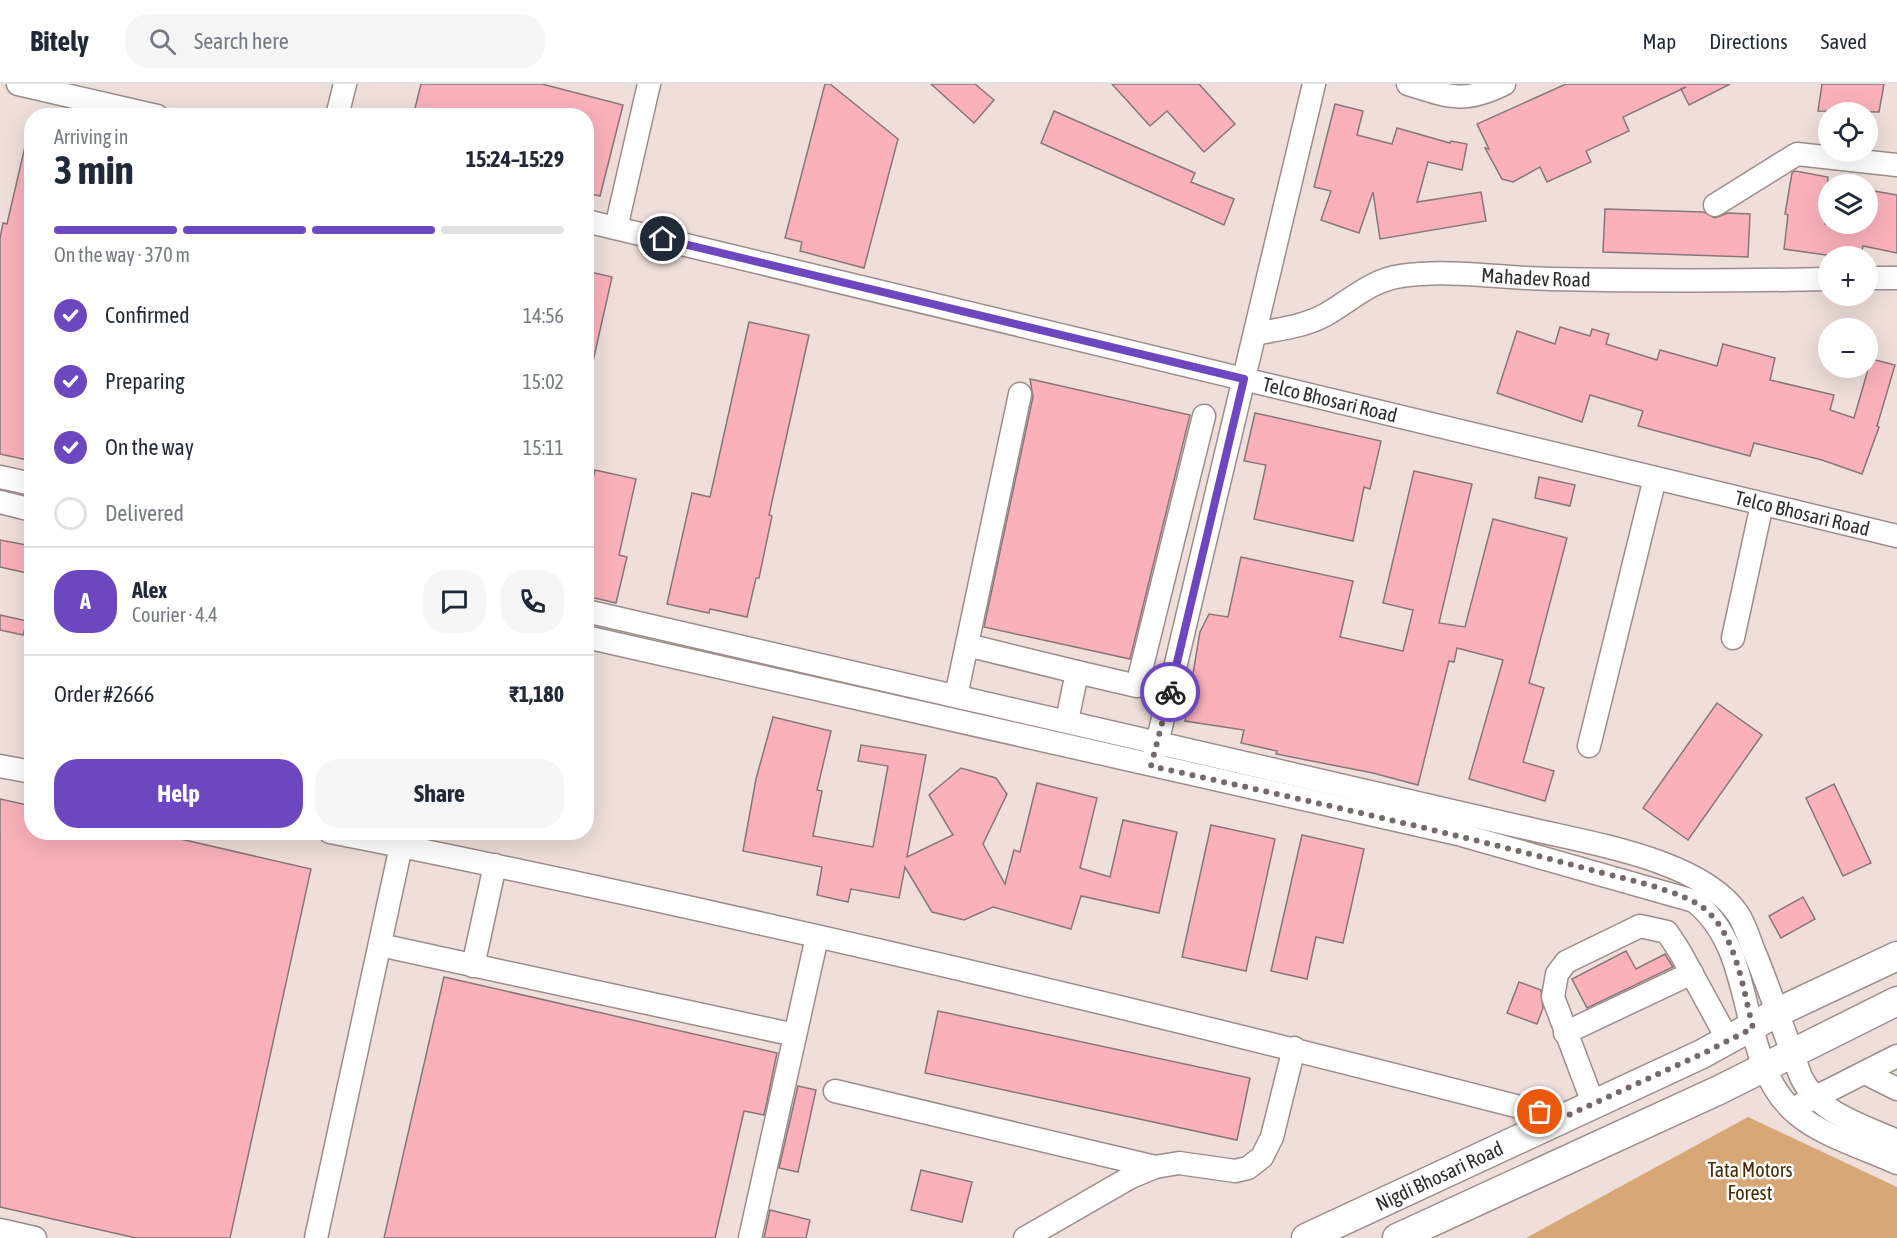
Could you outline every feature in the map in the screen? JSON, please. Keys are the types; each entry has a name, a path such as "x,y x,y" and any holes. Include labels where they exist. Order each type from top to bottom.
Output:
{"main road":[{"name":"Nigdi Bhosari Road","path":"1306,1238 1728,1040 1778,1012 1897,956"},
{"name":"Nigdi Bhosari Road","path":"1397,1238 1766,1067 1791,1052 1897,1001"}],"street":[{"path":"18,84 119,108"},
{"path":"339,108 345,84"},
{"path":"616,228 649,84"},
{"path":"1151,766 1314,84"},
{"path":"1408,84 1449,97 1473,97 1504,84"},
{"path":"1715,205 1797,154 1897,165"},
{"name":"Telco Bhosari Road","path":"594,223 1897,536"},
{"name":"Mahadev Road","path":"1255,334 1299,326 1324,316 1378,281 1401,276 1444,274 1549,279 1712,281 1818,279"},
{"path":"1878,278 1897,278"},
{"path":"956,696 1020,394"},
{"path":"967,645 1137,686 1204,416"},
{"path":"0,477 24,482"},
{"path":"1589,746 1655,478"},
{"path":"0,502 24,508"},
{"path":"1733,638 1762,504"},
{"path":"594,613 1526,828 1678,869 1700,879 1721,894 1740,916 1803,1082 1814,1098 1827,1109 1897,1141"},
{"path":"594,639 1458,834 1694,901 1707,910 1722,929 1734,960 1766,1067 1775,1087 1792,1109 1818,1127 1897,1163"},
{"path":"1067,721 1077,672"},
{"path":"0,766 24,770"},
{"path":"371,840 702,909 1294,1048 1562,1118"},
{"path":"316,1238 401,846"},
{"path":"473,966 495,865"},
{"path":"1593,1103 1553,997 1557,974 1566,962 1640,926 1667,932 1728,1040"},
{"path":"750,1238 817,937"},
{"path":"380,945 795,1035"},
{"path":"1565,1033 1692,973"},
{"path":"1025,1238 1131,1177 1155,1167 1179,1164 1235,1171 1248,1168 1262,1157 1272,1137 1294,1048"},
{"path":"1792,1109 1897,1056"},
{"path":"1865,1073 1897,1089"},
{"path":"835,1091 1155,1167"},
{"path":"0,1230 34,1238"}],"green space":[{"name":"Tata Motors Forest","path":"1748,1117 1897,1187 1897,1238 1526,1238"}],"building":[{"path":"421,84 542,84 623,105 600,196 594,195 594,108 415,108"},
{"path":"825,84 830,84 898,139 864,268 800,251 802,242 785,238"},
{"path":"931,84 975,84 994,100 974,123"},
{"path":"1112,84 1199,84 1235,124 1204,152 1167,111 1150,126"},
{"path":"1566,84 1730,84 1689,105 1681,89 1623,117 1629,131 1586,151 1591,162 1547,182 1540,167 1513,182 1502,179 1485,148 1489,149 1477,124"},
{"path":"1822,84 1884,84 1879,112 1878,102 1819,102"},
{"path":"1335,104 1363,111 1357,135 1392,144 1397,128 1450,143 1451,141 1467,144 1462,170 1428,162 1417,202 1481,192 1486,221 1380,239 1373,192 1359,233 1321,220 1331,191 1314,187"},
{"path":"1054,111 1195,173 1191,182 1234,199 1224,225 1041,143"},
{"path":"24,151 24,459 0,454 0,238 3,223 7,224"},
{"path":"1795,171 1818,175 1818,234 1878,234 1878,192 1897,195 1897,253 1878,249 1878,246 1818,246 1818,254 1784,249 1788,215 1785,214 1792,173"},
{"path":"1605,209 1704,212 1715,218 1728,213 1750,214 1748,257 1603,252"},
{"path":"594,273 612,277 594,357"},
{"path":"749,322 809,335 769,515 772,516 759,578 756,578 747,617 710,609 709,613 667,604 692,493 710,497"},
{"path":"1560,327 1590,336 1592,329 1609,334 1606,344 1657,360 1660,350 1717,366 1723,344 1775,358 1770,380 1834,395 1830,410 1854,418 1866,378 1878,378 1878,361 1895,365 1877,426 1879,427 1862,474 1822,460 1754,443 1750,456 1638,426 1643,411 1590,395 1582,422 1497,393 1517,331 1555,344"},
{"path":"1030,379 1190,415 1130,659 984,627 1033,397"},
{"path":"1255,413 1381,441 1370,489 1364,487 1353,541 1254,519 1266,465 1244,461"},
{"path":"595,470 636,479 619,555 627,557 616,603 594,598"},
{"path":"1414,471 1472,484 1439,623 1465,627 1493,519 1567,538 1529,683 1544,688 1523,762 1554,771 1545,801 1469,779 1503,660 1457,648 1454,662 1449,661 1418,785 1373,773 1276,754 1277,751 1241,743 1244,730 1185,721 1200,632 1209,614 1228,617 1241,557 1353,581 1340,637 1403,651 1413,610 1383,603"},
{"path":"1539,477 1575,485 1570,506 1535,498"},
{"path":"0,540 24,544 24,572 0,567"},
{"path":"0,615 24,620 23,635 0,630"},
{"path":"1717,703 1762,735 1688,840 1643,808"},
{"path":"773,717 831,731 817,790 822,791 813,836 873,847 888,766 858,761 861,745 926,755 907,857 953,835 929,795 961,768 996,778 1007,794 983,844 1005,884 1014,850 1020,852 1037,783 1097,798 1080,868 1110,877 1123,820 1177,832 1159,913 1081,896 1071,929 993,907 964,920 932,912 905,867 899,898 851,889 848,902 817,895 822,867 743,851 756,779"},
{"path":"1834,784 1871,863 1843,876 1806,798"},
{"path":"0,799 24,804 24,840 185,840 311,869 230,1238 136,1238 0,1207"},
{"path":"1211,825 1275,839 1246,971 1182,957"},
{"path":"1302,835 1364,849 1343,943 1316,937 1307,979 1271,971"},
{"path":"1803,897 1815,919 1781,938 1769,916"},
{"path":"1626,951 1636,969 1665,954 1673,967 1587,1008 1572,979"},
{"path":"444,977 777,1053 764,1115 744,1111 715,1238 384,1238"},
{"path":"1519,982 1541,990 1543,1008 1537,1024 1507,1013"},
{"path":"938,1011 1250,1078 1237,1140 925,1073"},
{"path":"798,1086 816,1090 798,1172 779,1168"},
{"path":"921,1170 972,1182 962,1222 911,1210"},
{"path":"770,1210 810,1220 806,1238 764,1238"}],"way so far":[{"path":"1170,692 1151,766 1458,834 1694,901 1716,920 1734,960 1753,1028 1562,1118 1540,1112"}],"route":[{"path":"663,239 1244,379 1170,692"}]}
